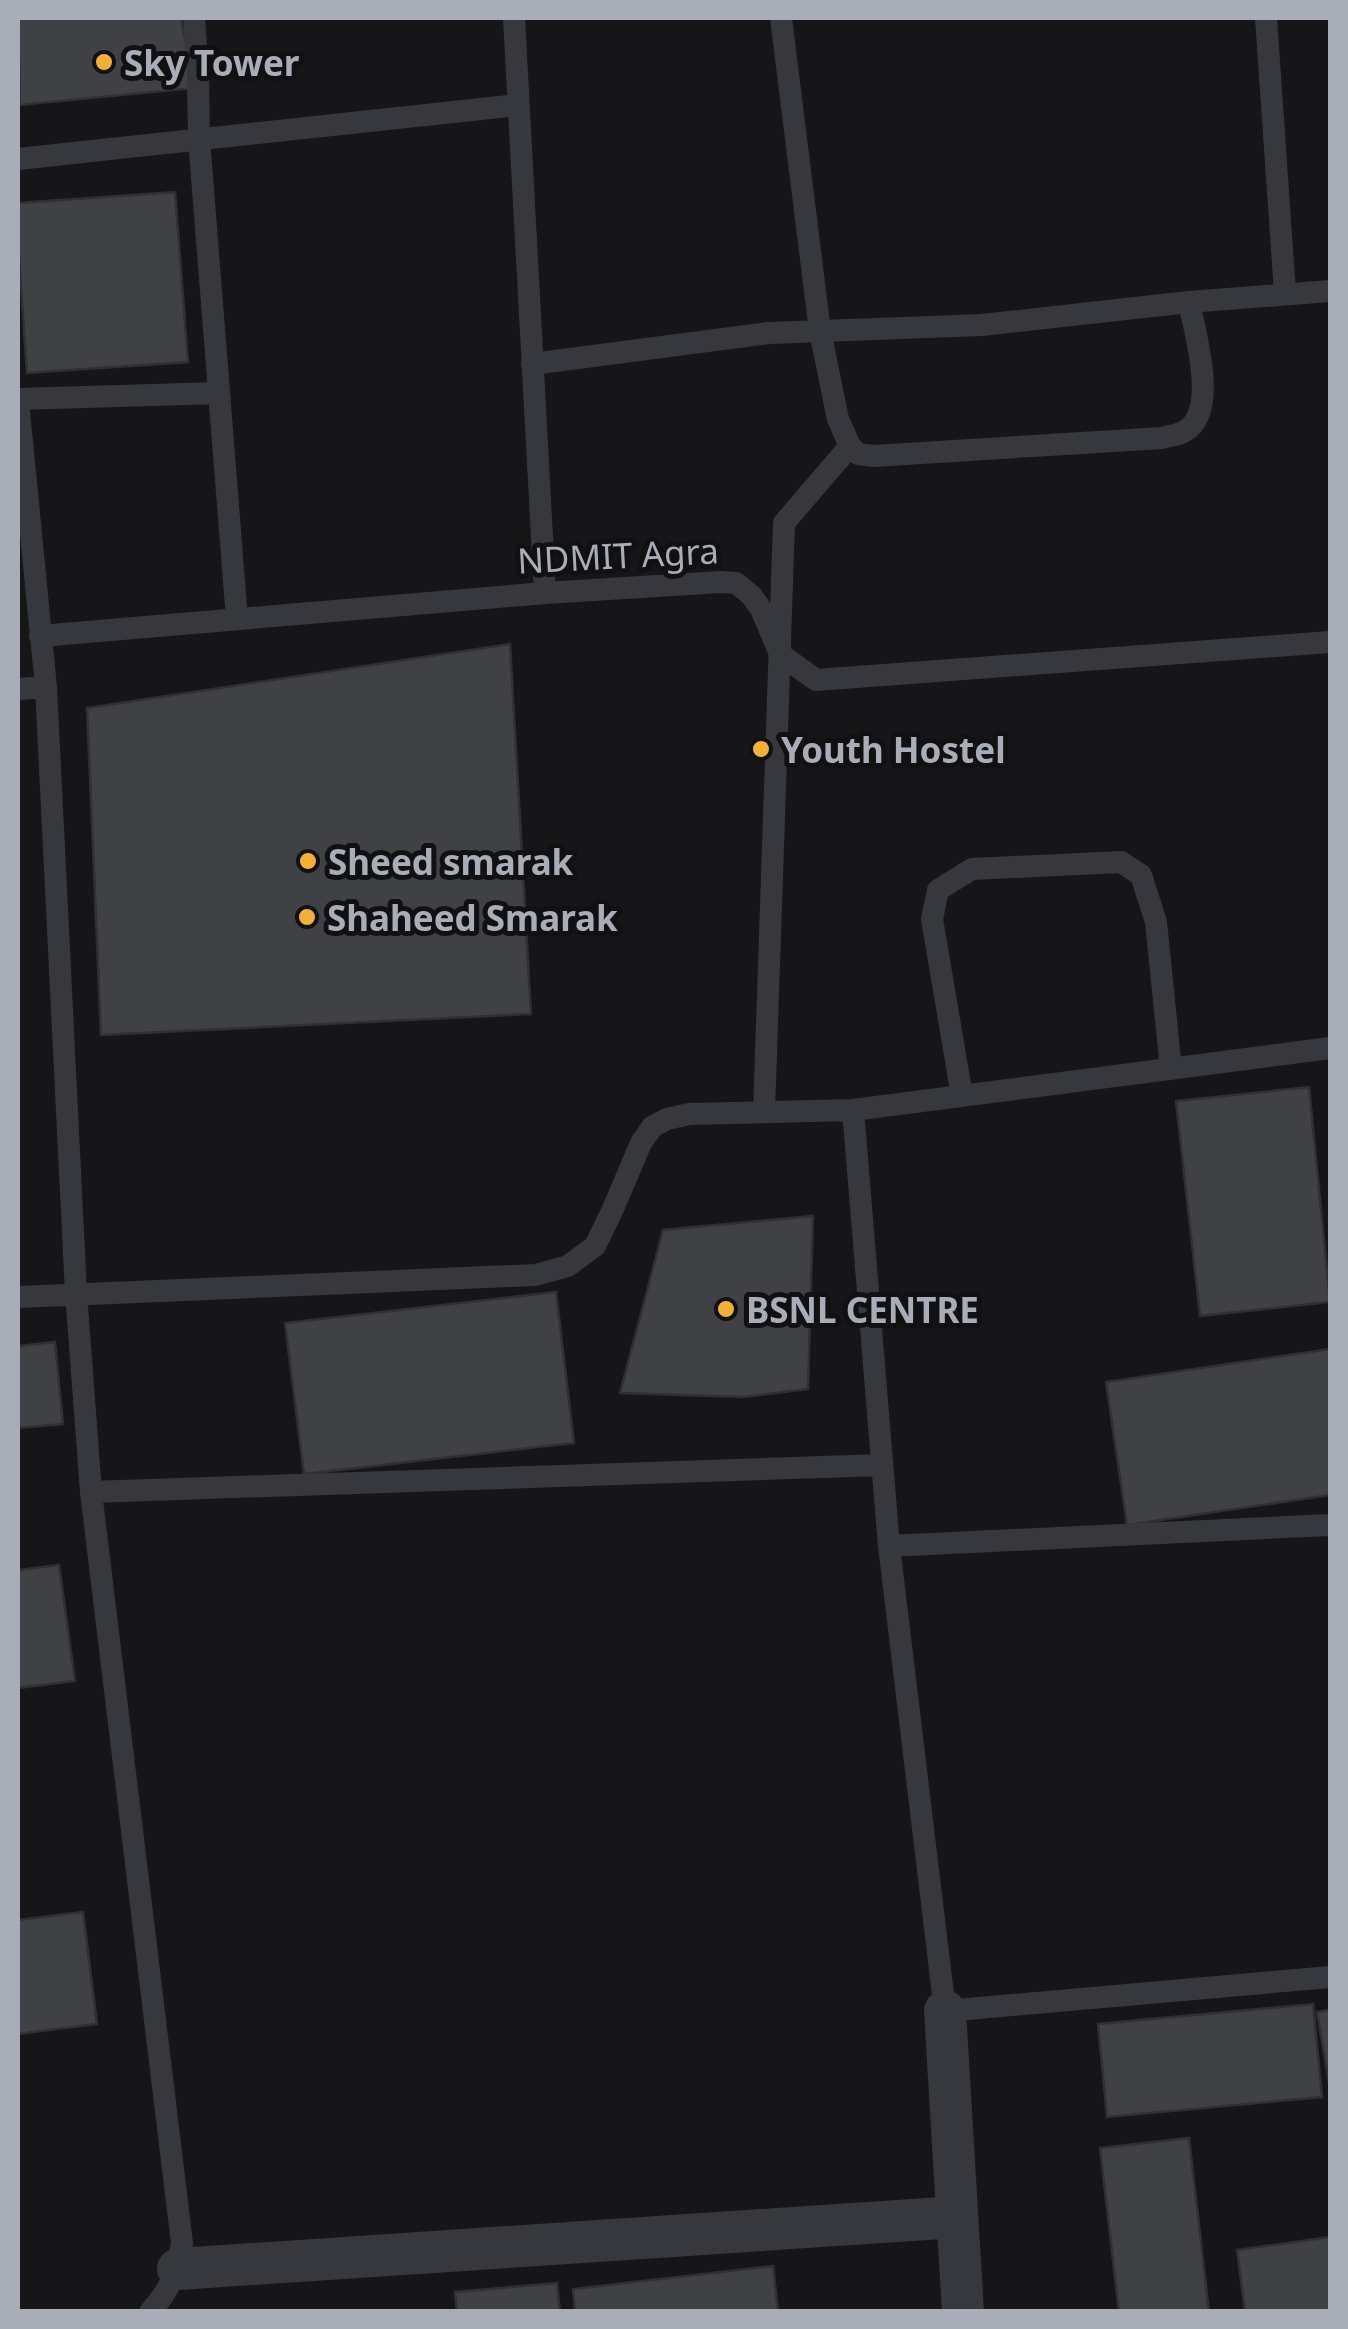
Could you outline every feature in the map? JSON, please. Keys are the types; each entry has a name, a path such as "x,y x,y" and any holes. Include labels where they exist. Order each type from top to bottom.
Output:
{"street":[{"path":"945,2011 964,2312"},
{"path":"178,2269 957,2217"}],"lane":[{"path":"194,18 199,139 237,619"},
{"path":"514,18 545,593"},
{"path":"781,18 820,332 838,419 858,454 1162,438 1184,432 1199,418 1204,393 1189,302"},
{"path":"1266,18 1285,293"},
{"path":"18,159 518,105"},
{"path":"532,364 769,333 982,325 1330,291"},
{"path":"150,2312 178,2269 182,2244 180,2215 90,1492 76,1293 46,687 18,400 219,393"},
{"path":"764,1112 784,523 850,446"},
{"name":"NDMIT Agra","path":"40,636 720,582 736,583 751,595 780,654"},
{"path":"780,654 816,680 1330,642"},
{"path":"18,688 46,687"},
{"path":"962,1096 932,919 938,890 972,869 1121,862 1140,875 1156,922 1170,1068"},
{"path":"18,1297 535,1275 568,1266 595,1246 641,1143 652,1127 667,1119 689,1114 853,1110 1330,1048"},
{"path":"853,1110 889,1546 945,2011 1330,1977"},
{"path":"90,1492 882,1464"},
{"path":"889,1546 1330,1525"}],"building":[{"name":"Sky Tower","path":"18,18 181,18 195,88 20,105"},
{"path":"175,192 188,362 27,373 18,203"},
{"name":"Sheed smarak","path":"510,644 531,1014 101,1035 87,708"},
{"path":"1309,1087 1330,1302 1200,1316 1176,1101"},
{"name":"BSNL CENTRE","path":"813,1216 808,1389 744,1397 620,1393 663,1230"},
{"path":"556,1292 574,1443 304,1474 285,1323"},
{"path":"55,1342 63,1424 18,1428 18,1346"},
{"path":"1330,1349 1330,1495 1127,1525 1106,1382"},
{"path":"59,1565 75,1681 18,1688 18,1570"},
{"path":"83,1912 97,2024 18,2034 18,1920"},
{"path":"1313,2004 1322,2097 1107,2117 1098,2024"},
{"path":"1330,2010 1330,2089 1317,2012"},
{"path":"1189,2138 1209,2312 1119,2312 1100,2148"},
{"path":"1330,2237 1330,2312 1245,2312 1237,2250"},
{"path":"773,2266 778,2312 575,2312 573,2289"},
{"path":"557,2283 560,2312 457,2312 455,2292"}],"place":[{"name":"Sky Tower","path":"104,62"},
{"name":"Youth Hostel","path":"761,749"},
{"name":"Sheed smarak","path":"308,861"},
{"name":"Shaheed Smarak","path":"307,917"},
{"name":"BSNL CENTRE","path":"726,1309"}]}
